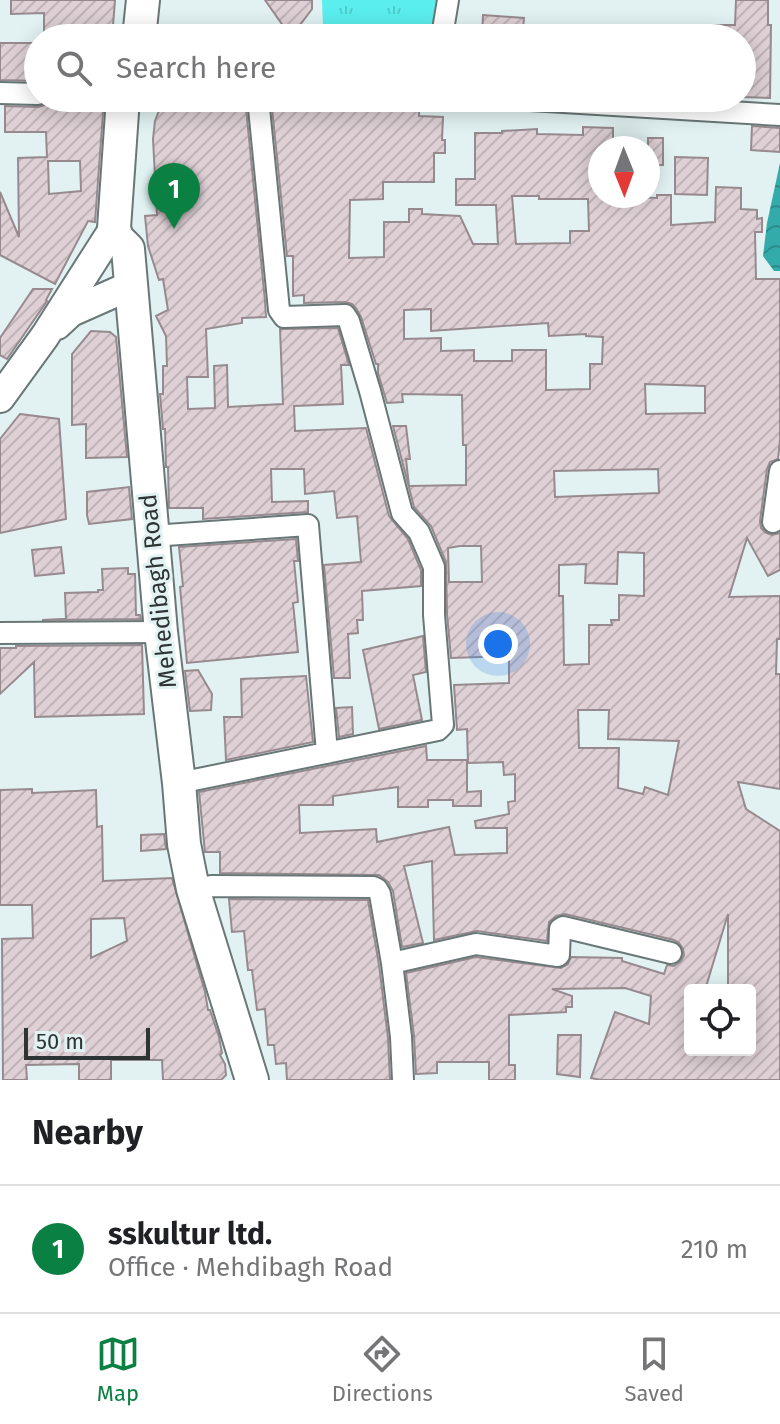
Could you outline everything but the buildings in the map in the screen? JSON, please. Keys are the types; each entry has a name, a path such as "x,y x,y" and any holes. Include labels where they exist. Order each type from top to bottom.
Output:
{"main road":[{"path":"128,24 131,0"},
{"path":"140,24 143,0"},
{"name":"Mehedibagh Road","path":"123,112 121,239 132,285 152,536 184,844 193,889 252,1080"},
{"path":"0,398 121,239 133,234 137,112"},
{"path":"45,336 71,312 132,285"}],"street":[{"path":"444,24 448,0"},
{"path":"0,93 24,94"},
{"path":"179,783 442,728 434,567 419,532 402,513 349,321 345,315 284,317 279,310 259,112"},
{"path":"730,112 780,115"},
{"path":"773,522 780,471"},
{"path":"152,536 308,525 327,753"},
{"path":"0,633 161,632"},
{"path":"193,889 211,886 377,889 392,963 403,1080"},
{"path":"392,963 476,944 558,956 559,933 563,927 671,953"}],"green space":[{"path":"322,0 439,0 435,24 323,24"}],"water":[{"path":"780,163 780,271 774,271 763,256"}],"place":[{"name":"sskultur ltd.","path":"174,229"}]}
